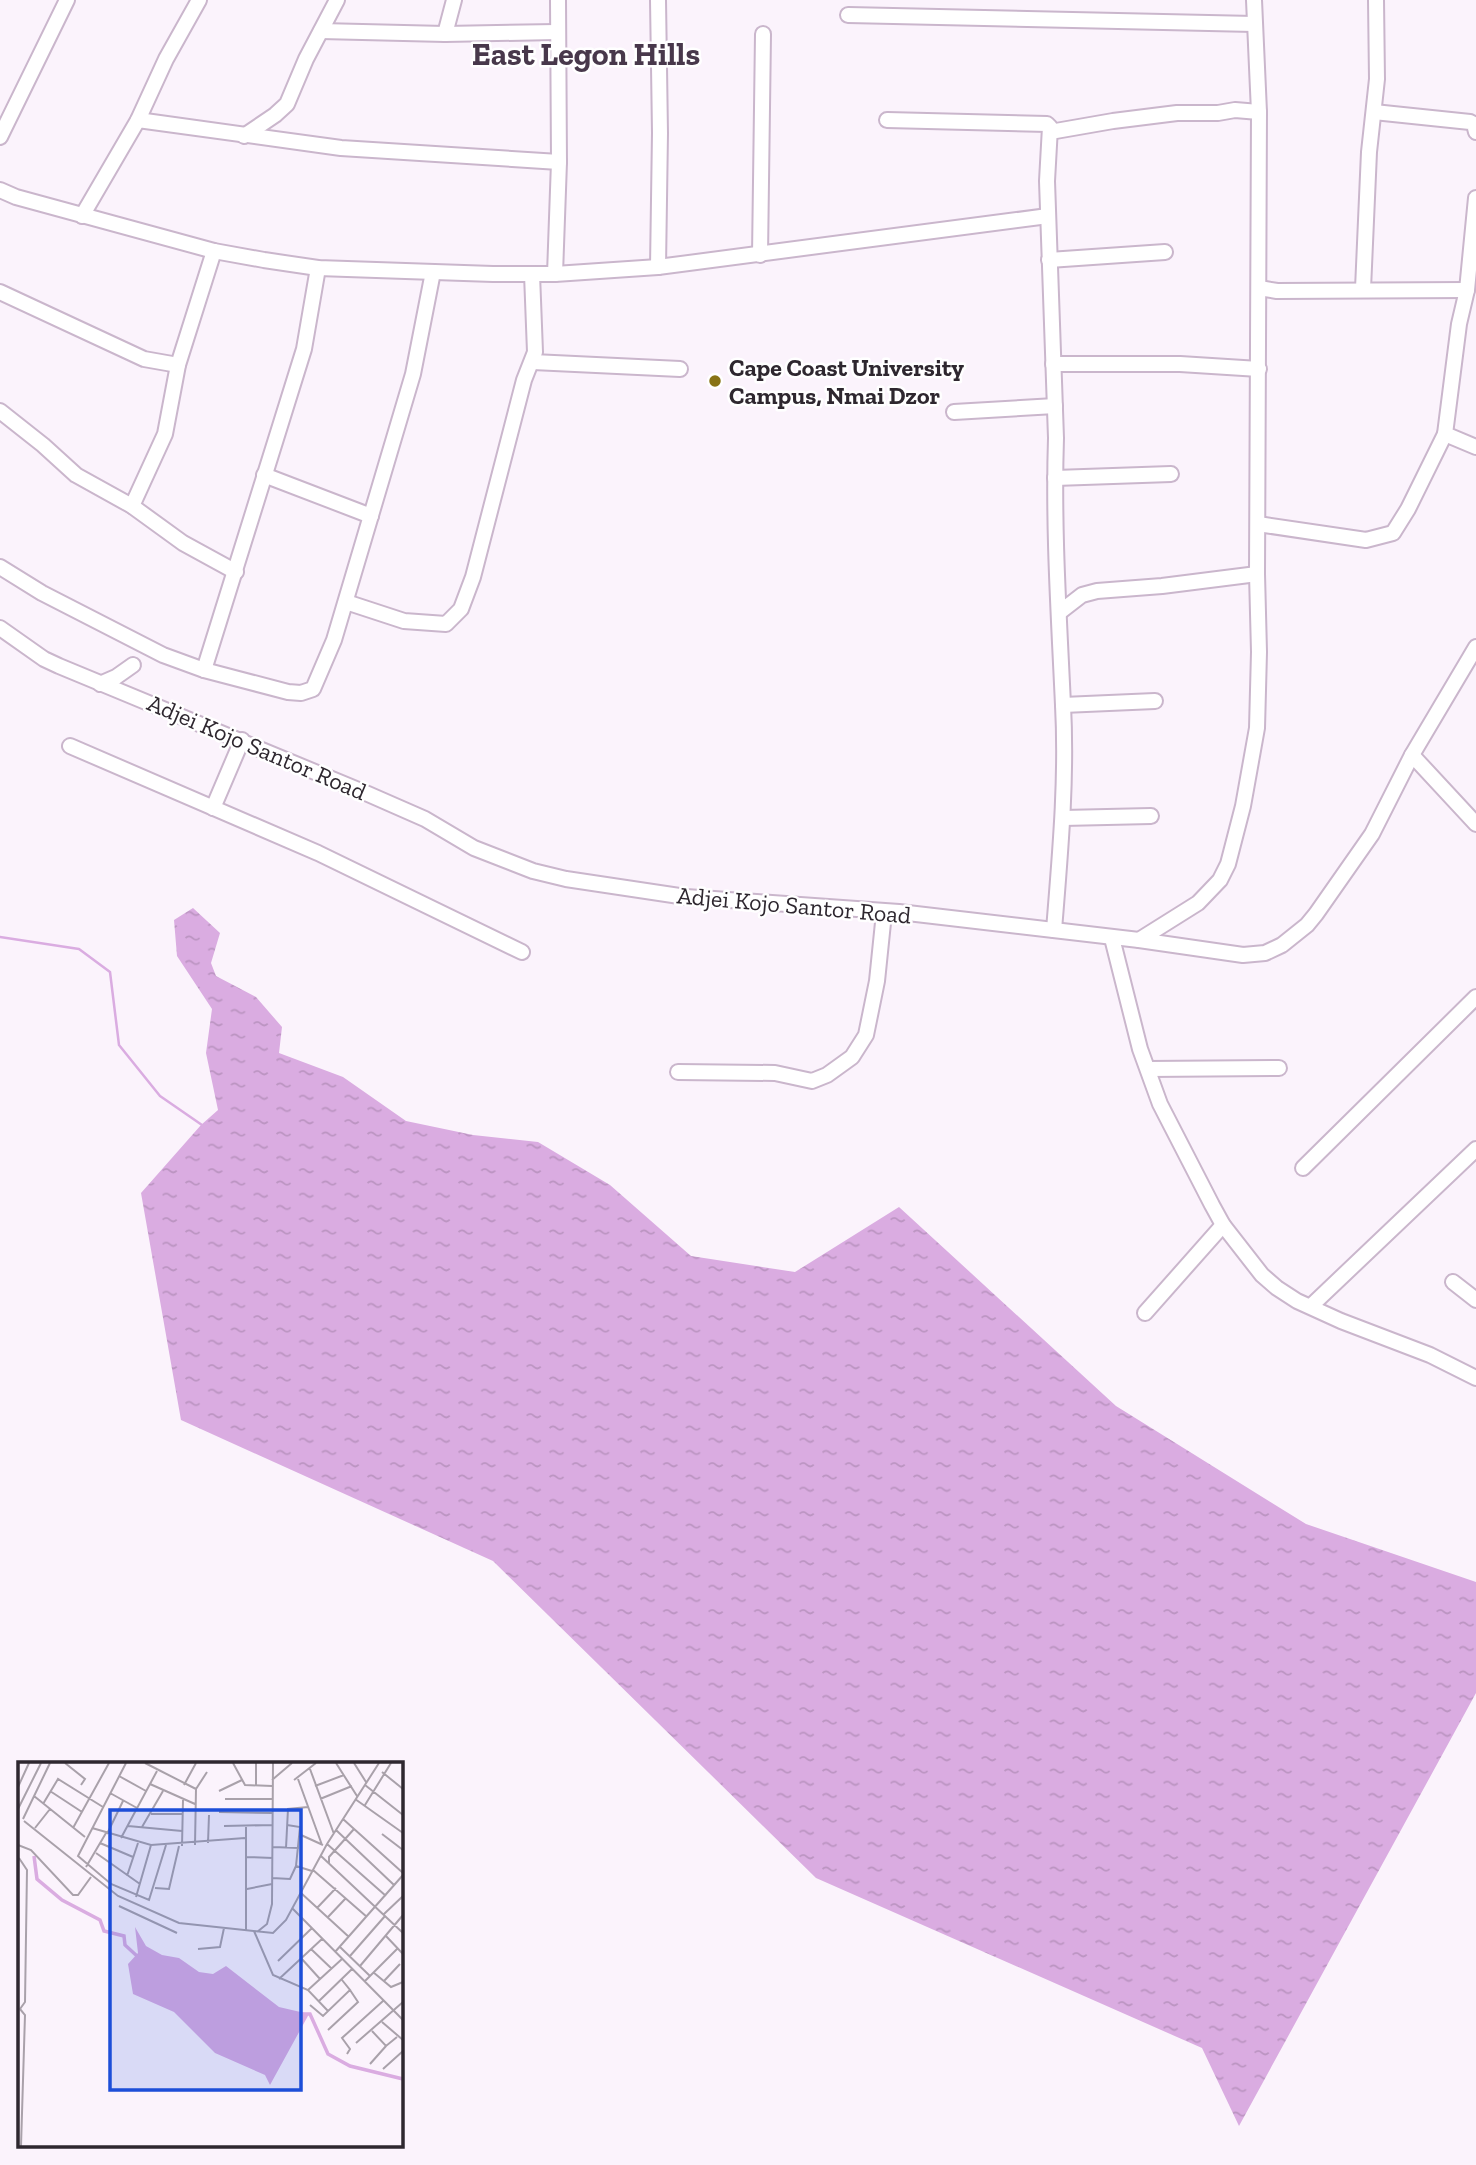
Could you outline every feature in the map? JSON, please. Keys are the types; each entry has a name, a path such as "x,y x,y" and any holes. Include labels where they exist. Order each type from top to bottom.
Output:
{"street":[{"path":"0,137 67,0"},
{"path":"82,216 138,120 166,59 200,0"},
{"path":"244,135 275,116 287,104 306,58 337,0"},
{"path":"445,34 454,0"},
{"path":"555,274 559,162 558,0"},
{"path":"658,0 658,267"},
{"path":"1139,940 1198,903 1220,880 1228,864 1243,806 1257,728 1259,112 1254,0"},
{"path":"1363,289 1369,152 1377,79 1376,0"},
{"path":"848,15 1254,24"},
{"path":"321,31 445,34 557,32"},
{"path":"760,255 763,34"},
{"path":"1050,132 1177,113 1218,113 1235,110 1259,112"},
{"path":"1374,112 1470,122 1474,124 1476,131"},
{"path":"138,120 341,148 559,162"},
{"path":"887,120 1047,124 1050,127 1047,181 1055,406 1059,648 1063,705 1063,818 1054,930"},
{"path":"0,190 82,216 214,251 318,268 433,272 555,274 658,267 1048,216"},
{"path":"1258,524 1366,540 1393,533 1408,509 1445,434 1459,324 1467,290 1476,198"},
{"path":"132,506 165,434 178,365 214,251"},
{"path":"1049,260 1165,252"},
{"path":"204,670 303,349 318,268"},
{"path":"0,568 42,593 145,646 204,670 288,692 301,693 313,689 334,640 413,373 433,272"},
{"path":"346,602 404,621 446,624 461,609 473,577 524,380 533,362 535,342 532,274"},
{"path":"1259,288 1467,290"},
{"path":"0,292 144,359 178,365"},
{"path":"533,362 680,369"},
{"path":"1053,364 1180,364 1259,369"},
{"path":"954,412 1055,406"},
{"path":"0,411 76,475 132,506 183,542 236,572"},
{"path":"1445,434 1476,447"},
{"path":"1055,478 1171,474"},
{"path":"264,475 371,516"},
{"path":"1060,612 1083,594 1097,591 1257,574"},
{"name":"Adjei Kojo Santor Road","path":"0,628 44,659 100,684 152,702 425,819 474,848 534,871 616,888 686,897 899,912 1243,954 1265,953 1282,945 1307,925 1360,853 1391,801 1412,755 1476,647"},
{"path":"100,684 133,665"},
{"path":"1063,705 1155,701"},
{"path":"213,808 242,740"},
{"path":"70,746 318,853 522,952"},
{"path":"1412,755 1476,824"},
{"path":"1063,818 1151,816"},
{"path":"678,1072 775,1073 812,1081 827,1075 852,1058 866,1035 877,981 884,913"},
{"path":"1112,938 1130,1014 1160,1104 1223,1225 1262,1275 1277,1288 1341,1321 1430,1355 1476,1378"},
{"path":"1303,1168 1476,997"},
{"path":"1148,1069 1279,1068"},
{"path":"1311,1306 1476,1149"},
{"path":"1144,1313 1223,1225"},
{"path":"1453,1282 1476,1300"}],"water":[{"path":"193,908 220,933 211,963 216,976 256,997 282,1027 279,1053 343,1077 406,1121 473,1135 538,1142 610,1185 691,1256 795,1272 899,1207 1116,1406 1306,1524 1476,1582 1476,1693 1239,2126 1202,2048 816,1878 493,1561 181,1420 141,1193 201,1125 218,1110 206,1053 212,1009 177,956 174,920"}],"waterway":[{"path":"0,937 79,949 110,972 119,1045 160,1096 202,1125"}],"place":[{"name":"Cape Coast University Campus, Nmai Dzor","path":"715,381"}],"district":[{"name":"East Legon Hills","path":"586,54"}]}
